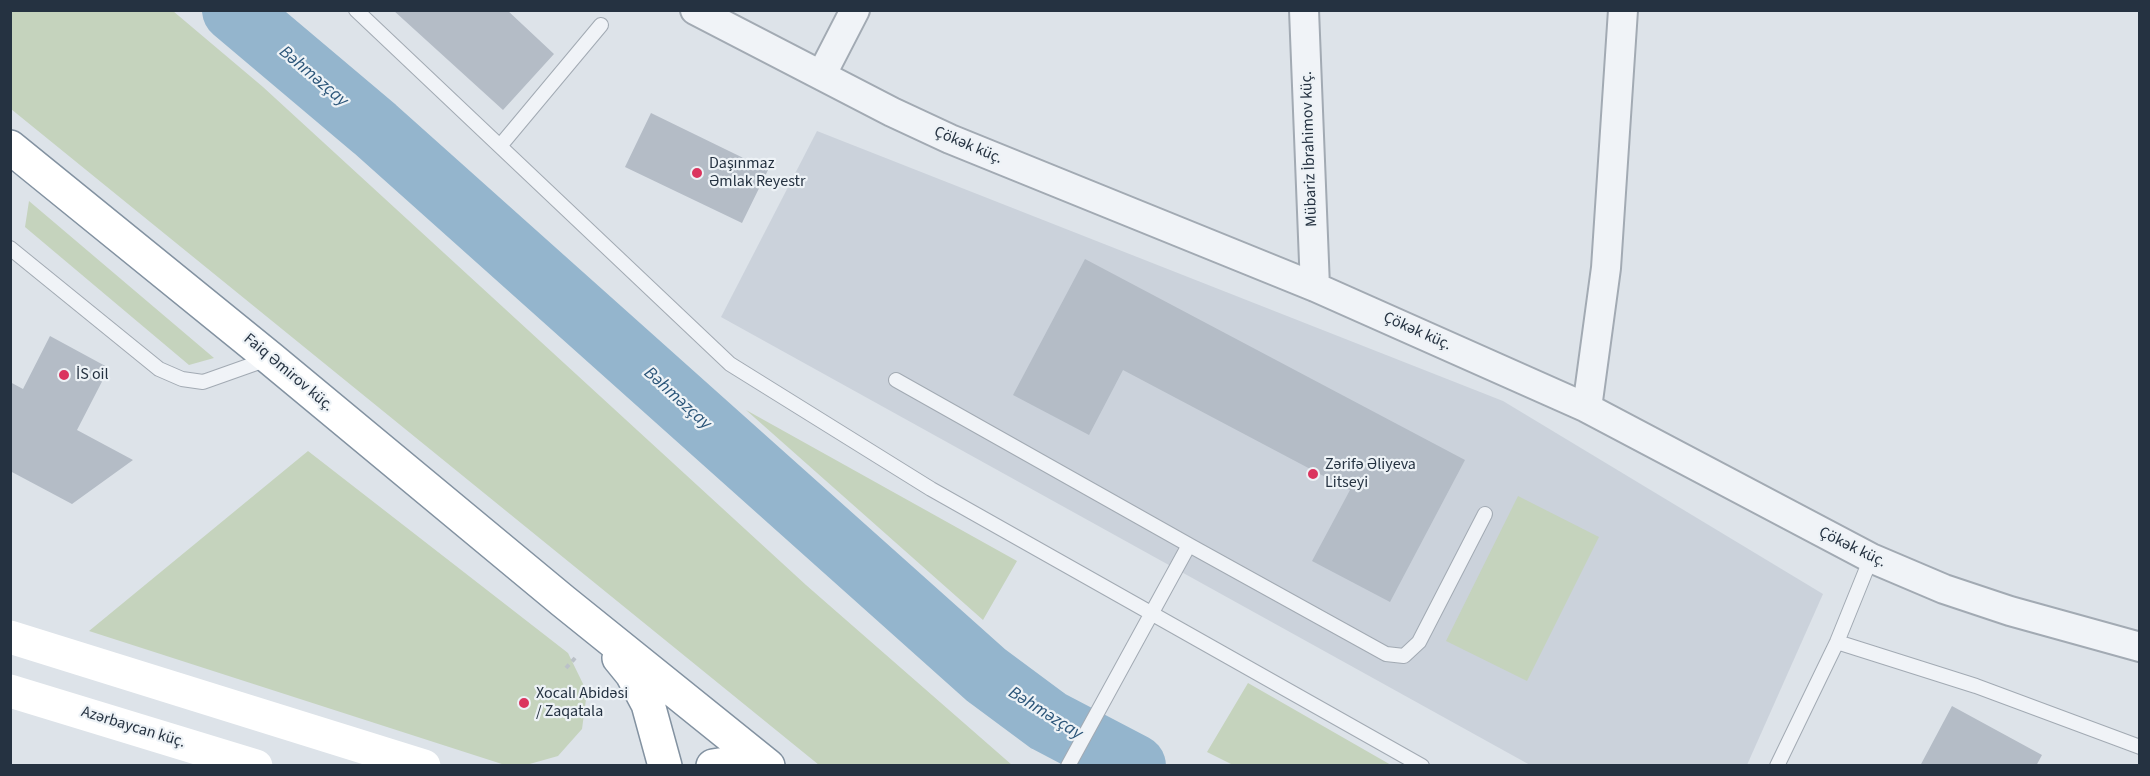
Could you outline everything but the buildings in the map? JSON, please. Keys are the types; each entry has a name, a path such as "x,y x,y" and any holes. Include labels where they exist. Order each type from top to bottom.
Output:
{"main road":[{"name":"Faiq Əmirov küç.","path":"10,147 270,358 563,602"},
{"path":"563,602 606,643 632,674 648,704 665,765"},
{"path":"563,602 768,765"},
{"path":"10,637 424,765"},
{"name":"Azərbaycan küç.","path":"10,691 256,765"},
{"path":"713,765 744,761 762,765"}],"street":[{"name":"Çökək küç.","path":"695,10 892,112 950,139 1315,287 1587,408 1871,558 1944,589 2010,611 2139,645"},
{"path":"822,74 855,10"},
{"name":"Mübariz İbrahimov küç.","path":"1304,10 1315,287"},
{"path":"1587,408 1606,268 1623,10"}],"lane":[{"path":"356,10 730,364 931,489 1422,765"},
{"path":"500,146 601,25"},
{"path":"10,248 159,369 174,376 203,381 270,358"},
{"path":"896,380 1386,654 1404,656 1419,642 1485,514"},
{"path":"1068,765 1189,545"},
{"path":"1777,765 1837,642 1871,558"},
{"path":"1837,642 1976,686 2139,747"}],"shaded area":[{"name":"Zərifə Əliyeva Litseyi","path":"817,131 1503,401 1823,594 1747,765 1530,765 721,317"}],"green space":[{"path":"10,11 173,11 263,87 806,585 1012,765 819,765 11,109"},
{"path":"29,201 214,358 189,365 25,227"},
{"path":"746,410 1017,561 983,620"},
{"path":"308,451 568,653 587,692 582,729 558,756 526,765 505,765 89,631"},
{"path":"1518,496 1599,537 1527,681 1446,641"},
{"path":"1248,683 1391,765 1233,765 1207,752"}],"waterway":[{"name":"Bəhməzçay","path":"234,10 375,129 986,675 1048,721 1134,766"}],"place":[{"name":"Daşınmaz Əmlak Reyestr","path":"697,173"},
{"name":"İS oil","path":"64,375"},
{"name":"Zərifə Əliyeva Litseyi","path":"1313,474"},
{"name":"Xocalı Abidəsi / Zaqatala","path":"524,703"}]}
